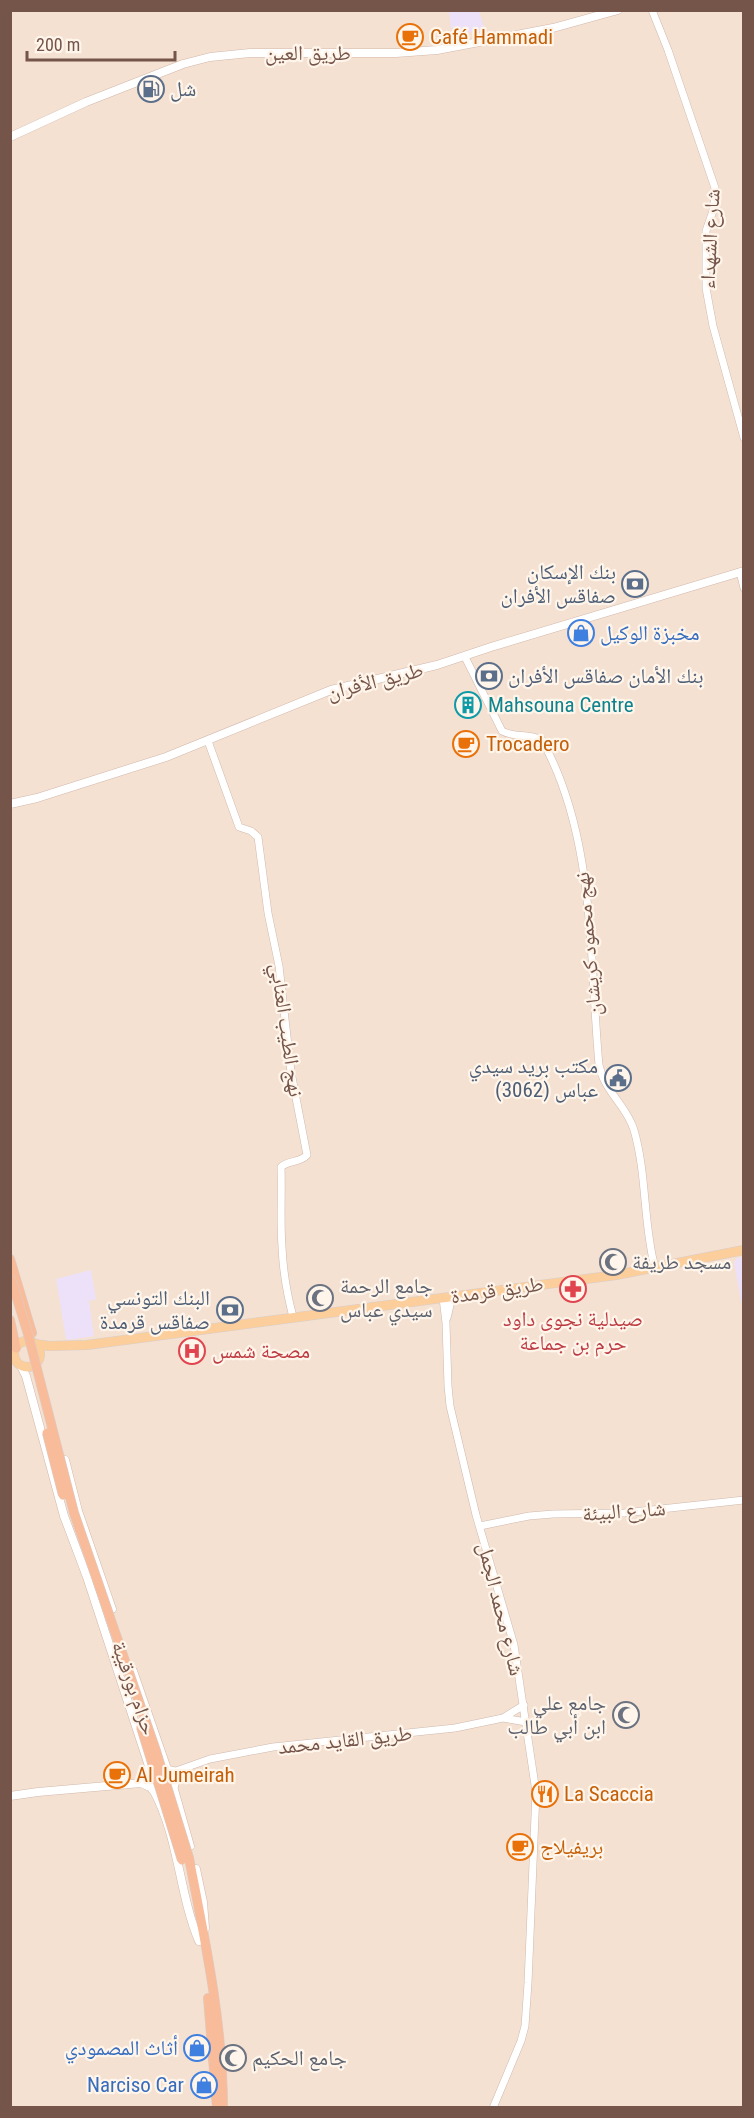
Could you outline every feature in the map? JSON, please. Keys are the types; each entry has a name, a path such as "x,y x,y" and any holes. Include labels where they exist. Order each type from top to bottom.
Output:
{"highway":[{"path":"10,1259 35,1344"},
{"name":"حزام بورقيبة","path":"10,1276 74,1513 156,1751 185,1859 202,1941 221,2058 224,2108"},
{"name":"حزام بورقيبة","path":"10,1298 68,1514 185,1859"},
{"path":"10,1320 13,1349"},
{"name":"حزام بورقيبة","path":"202,1941 217,2108"}],"main road":[{"name":"طريق العين","path":"10,137 86,102 183,64 210,57 250,53 396,53 437,50 553,28 618,10"},
{"name":"طريق الأفران","path":"10,804 136,767 208,741 331,690 465,657 509,641 742,571"},
{"name":"طريق قرمدة","path":"38,1360 44,1354 71,1346 606,1276 744,1250"},
{"path":"22,1342 35,1344 39,1350 38,1360 32,1366 17,1364 13,1349 22,1342"},
{"name":"طريق قرمدة","path":"35,1344 71,1346"},
{"name":"حزام بورقيبة","path":"38,1360 78,1511 168,1770"},
{"name":"حزام بورقيبة","path":"17,1364 26,1376 64,1516 87,1576 149,1766 150,1777"},
{"path":"54,1480 70,1478"},
{"path":"104,1631 117,1627"},
{"path":"10,1796 141,1783 155,1770 168,1770 173,1774 203,1902 205,1918 202,1941"},
{"path":"150,1777 152,1789 171,1840 190,1920 202,1941"},
{"path":"141,1783 163,1794 174,1784"}],"street":[{"name":"شارع الشهداء","path":"652,10 715,188 714,208 706,231 706,288 713,326 744,438"},
{"path":"742,571 744,588"},
{"name":"نهج محمود كريشان","path":"465,657 502,731 518,737 532,736 542,740 568,808 579,852 589,922 599,1065 605,1084 627,1115 635,1133 648,1234 655,1268"},
{"name":"نهج الطيب العنابي","path":"208,741 239,827 251,831 258,837 268,913 279,966 291,1072 307,1155 303,1159 288,1162 281,1167 282,1246 286,1290 293,1317"},
{"name":"شارع محمد الجمل","path":"447,1297 450,1406 476,1515 514,1645 533,1764 536,1801 525,2026 493,2108"},
{"name":"شارع البيئة","path":"479,1525 553,1514 624,1513 744,1500"},
{"path":"476,1515 494,1521"},
{"path":"483,1537 494,1521"},
{"name":"طريق القايد محمد","path":"168,1770 273,1747 455,1728 503,1718 524,1705"},
{"name":"طريق القايد محمد","path":"503,1718 526,1722"},
{"name":"طريق القايد محمد","path":"174,1784 189,1767"}],"shaded area":[{"path":"11,11 743,11 743,2107 11,2107"},
{"path":"479,11 485,31 462,33 460,27 451,28 449,12"},
{"path":"744,1257 743,1311 734,1263 737,1258"},
{"path":"91,1270 96,1299 89,1301 94,1336 66,1339 56,1279"}],"place":[{"name":"Café Hammadi","path":"410,37"},
{"name":"شل","path":"151,89"},
{"name":"بنك الإسكان صفاقس الأفران","path":"635,584"},
{"name":"مخبزة الوكيل","path":"581,633"},
{"name":"بنك الأمان صفاقس الأفران","path":"489,676"},
{"name":"Mahsouna Centre","path":"468,705"},
{"name":"Trocadero","path":"466,744"},
{"name":"مكتب بريد سيدي عباس (3062)","path":"618,1078"},
{"name":"مسجد طريفة","path":"613,1262"},
{"name":"صيدلية نجوى داود حرم بن جماعة","path":"573,1289"},
{"name":"جامع الرحمة سيدي عباس","path":"320,1298"},
{"name":"البنك التونسي صفاقس قرمدة","path":"230,1310"},
{"name":"مصحة شمس","path":"192,1351"},
{"name":"جامع علي ابن أبي طالب","path":"626,1715"},
{"name":"Al Jumeirah","path":"117,1775"},
{"name":"La Scaccia","path":"545,1794"},
{"name":"بريفيلاج","path":"520,1847"},
{"name":"أثاث المصمودي","path":"197,2048"},
{"name":"جامع الحكيم","path":"233,2058"},
{"name":"Narciso Car","path":"204,2085"}]}
